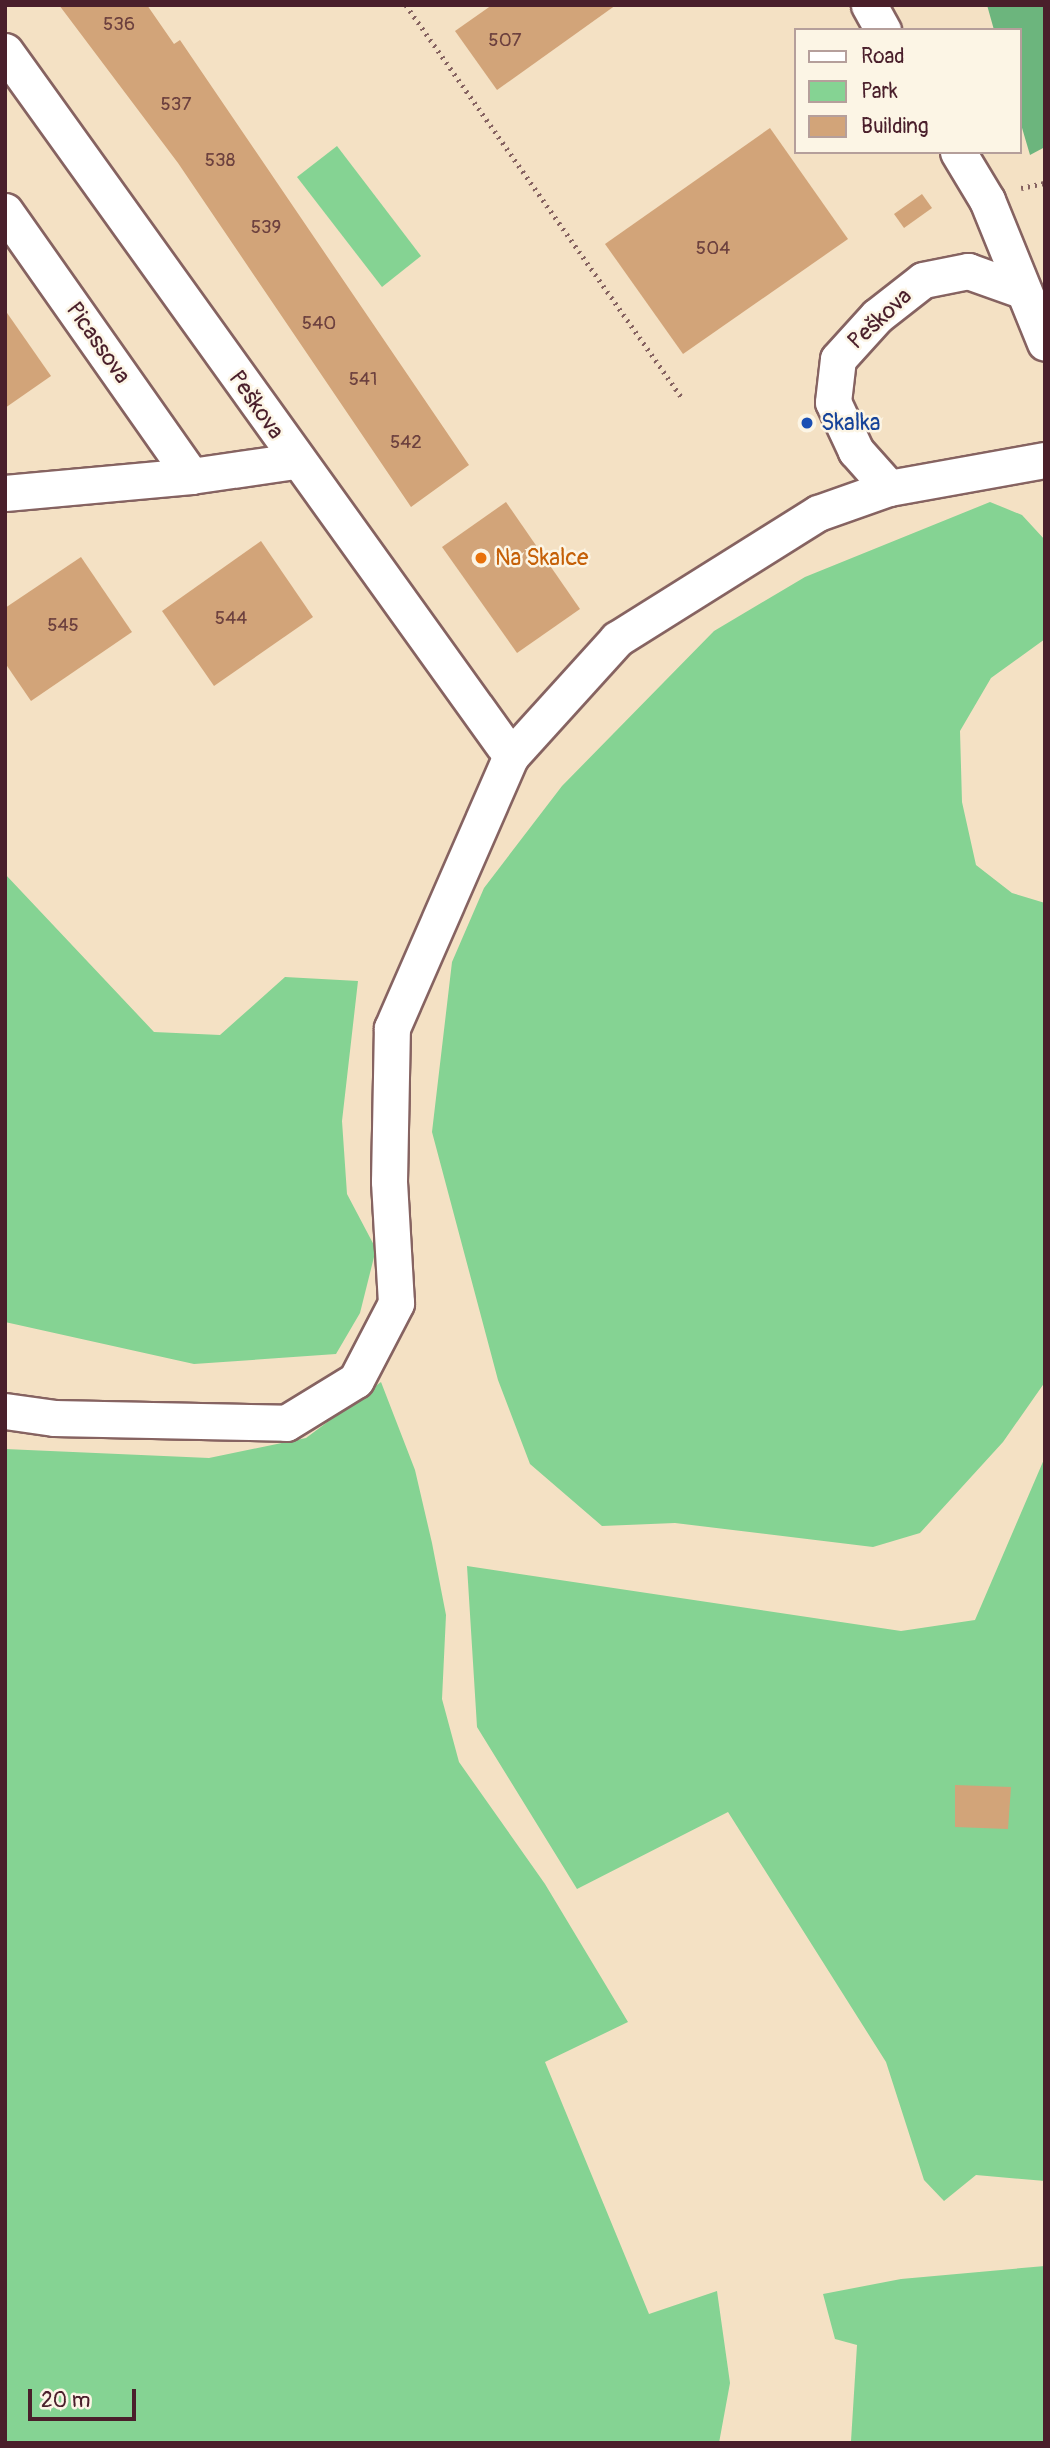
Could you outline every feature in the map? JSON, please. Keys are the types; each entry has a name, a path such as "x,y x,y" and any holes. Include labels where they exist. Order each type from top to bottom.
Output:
{"street":[{"path":"869,5 882,28"},
{"name":"Peškova","path":"5,51 295,461 511,755"},
{"path":"959,154 988,200 1045,343"},
{"name":"Picassova","path":"5,211 191,476"},
{"name":"Peškova","path":"889,488 856,452 832,402 838,359 877,316 923,280 968,271 1024,291"},
{"path":"5,1411 54,1418 286,1423 356,1380 396,1303 389,1181 392,1028 511,755 617,639 818,513 889,488 1045,460"},
{"path":"5,493 191,476 295,461"}],"path":[{"path":"406,5 682,398"}],"green space":[{"path":"987,5 1045,5 1045,147 1030,155 1022,128 1022,28 993,28"},
{"path":"337,146 421,256 382,287 297,177"},
{"path":"990,502 1022,515 1045,540 1045,639 991,678 960,731 962,802 976,865 1012,893 1045,903 1045,1382 1003,1442 920,1533 873,1547 675,1523 602,1526 530,1464 498,1380 432,1132 452,962 484,888 562,786 714,631 805,577"},
{"path":"5,874 154,1032 220,1035 285,977 358,981 342,1121 347,1194 376,1249 360,1313 336,1354 194,1364 5,1322"},
{"path":"381,1382 415,1470 432,1543 446,1615 442,1699 459,1762 545,1884 628,2022 545,2062 649,2314 717,2291 730,2383 719,2443 5,2443 5,1449 209,1458 306,1438"},
{"path":"1045,1457 1045,2181 976,2175 944,2201 924,2180 886,2062 728,1812 577,1889 477,1727 467,1566 901,1631 975,1620"},
{"path":"1045,2266 1045,2443 851,2441 857,2345 835,2339 823,2294 901,2279"}],"building":[{"path":"59,5 147,5 174,44 180,40 469,465 411,507 178,163"},
{"path":"492,5 616,5 497,90 455,31"},
{"path":"770,128 848,239 683,354 605,244"},
{"path":"922,194 932,208 904,228 894,214"},
{"path":"5,310 51,376 5,408"},
{"path":"506,502 580,609 517,653 442,547"},
{"path":"261,541 313,617 214,686 162,611"},
{"path":"81,557 132,632 31,701 5,663 5,608"},
{"path":"955,1785 1011,1787 1008,1829 955,1827"}],"place":[{"name":"Skalka","path":"807,423"},
{"name":"Na Skalce","path":"481,558"}]}
